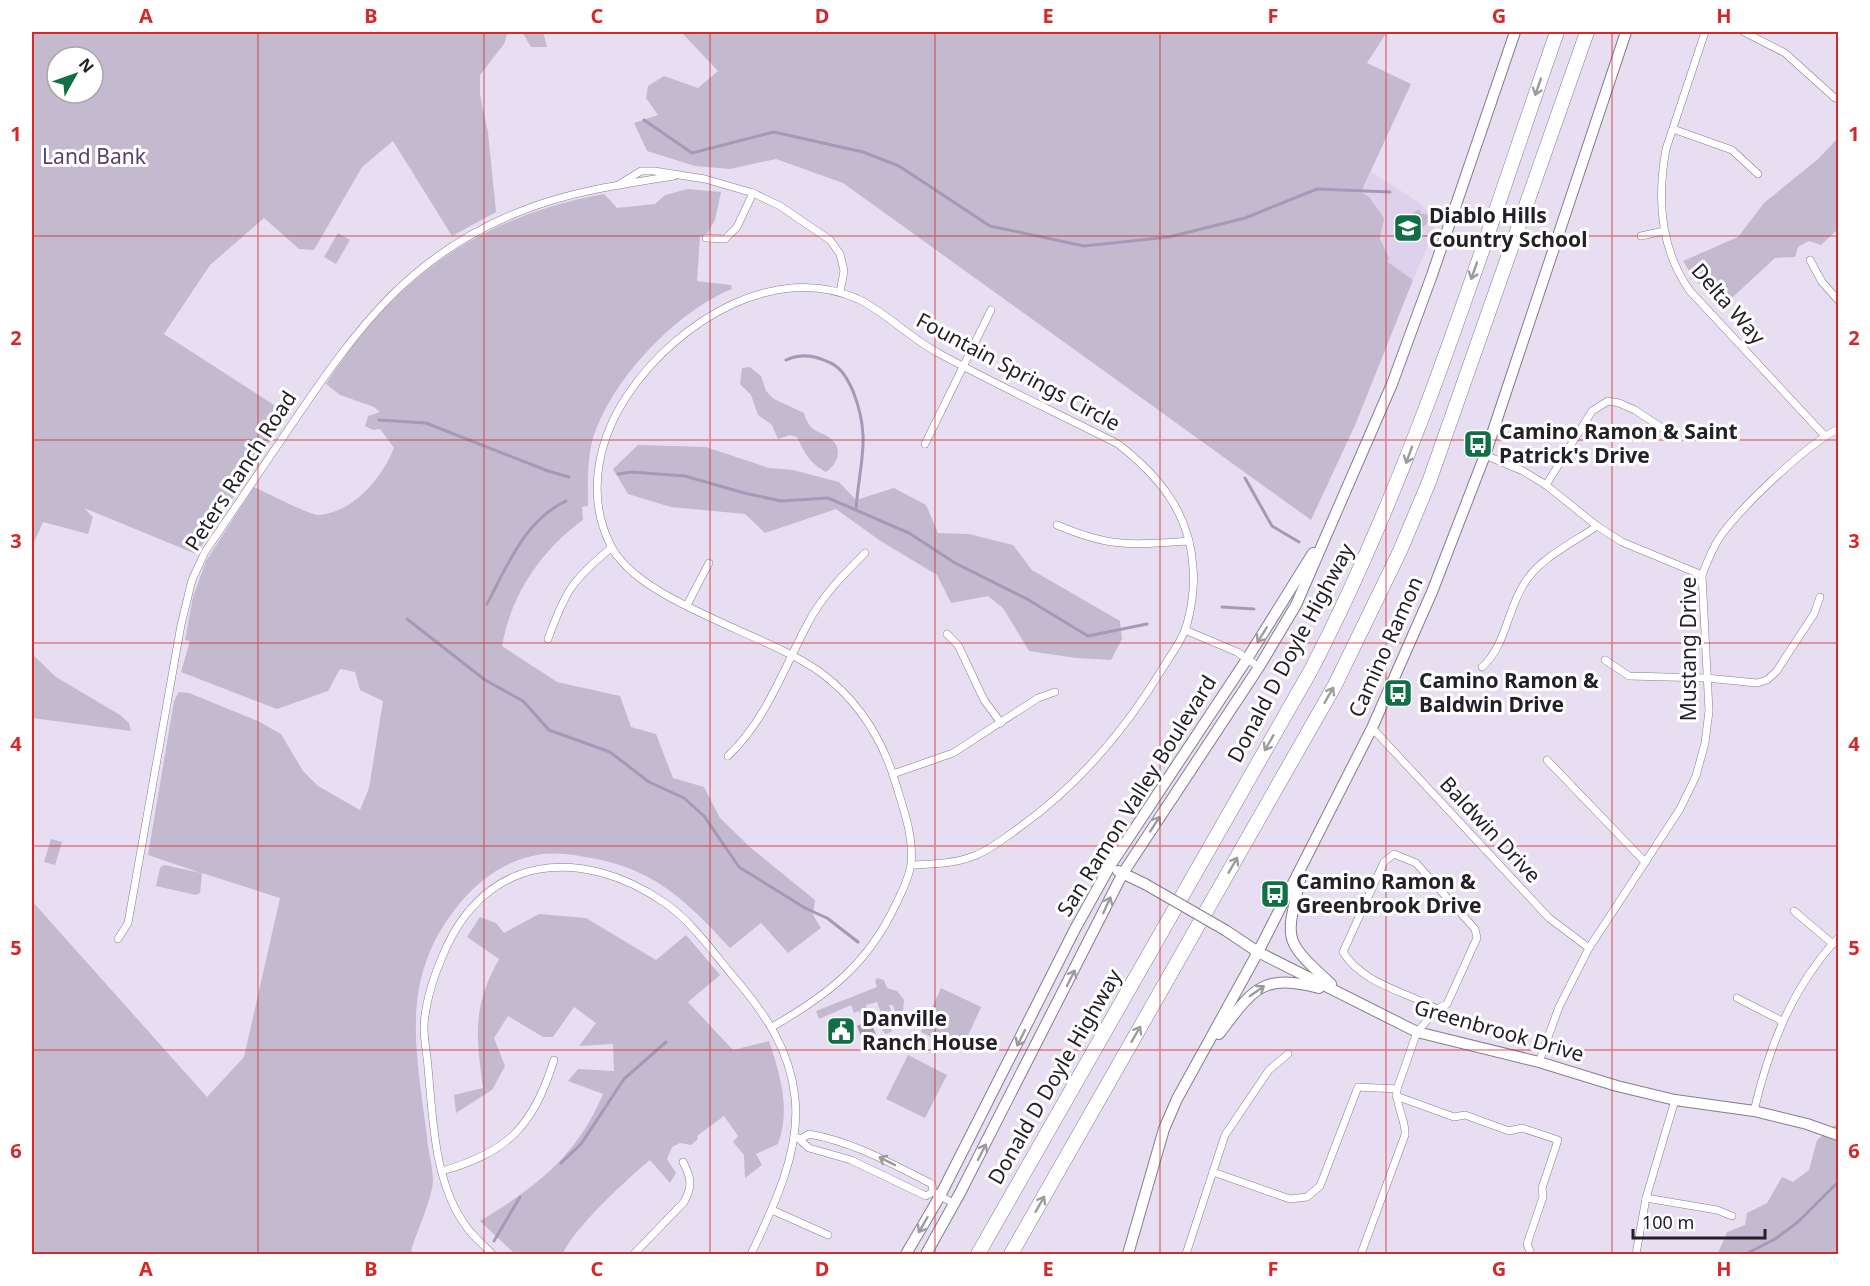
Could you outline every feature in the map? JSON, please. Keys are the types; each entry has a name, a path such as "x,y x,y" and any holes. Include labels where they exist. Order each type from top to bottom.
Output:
{"highway":[{"name":"Donald D Doyle Highway","path":"978,1254 1300,690 1344,606 1374,541 1422,420 1557,32"},
{"path":"1011,1254 1324,705 1373,610 1430,482 1587,32"}],"street":[{"name":"San Ramon Valley Boulevard","path":"926,1254 955,1204 1123,873 1259,667 1296,605 1392,384 1516,32"},
{"name":"Camino Ramon","path":"1128,1254 1164,1129 1193,1068 1258,952 1372,728 1432,592 1485,456 1626,32"},
{"name":"Delta Way","path":"1705,32 1662,169 1664,231 1674,264 1690,291 1825,436"},
{"path":"1744,32 1785,53 1834,98"},
{"path":"1673,129 1732,150 1758,174"},
{"name":"Peters Ranch Road","path":"118,939 128,923 192,580 205,552 351,338 381,303 417,271 476,231 524,210 574,194 618,185 641,171 705,179 753,193 780,206 830,240 840,254 844,271 840,292"},
{"path":"706,238 725,239 735,229 753,193"},
{"path":"1641,236 1664,231"},
{"path":"1810,260 1814,271 1839,300"},
{"name":"Fountain Springs Circle","path":"772,1027 845,979 867,953 887,923 911,865 909,827 893,774 875,732 861,710 842,689 793,655 663,595 636,576 611,548 597,502 596,475 602,450 613,422 629,393 651,363 674,342 707,319 740,301 792,288 815,287 840,292 861,300 922,345 1118,444 1146,465 1165,487 1182,516 1189,541 1194,584 1185,630 1145,698 1080,778 1036,816 975,856 946,863 911,865"},
{"path":"925,444 991,310"},
{"path":"1546,485 1592,411 1608,401 1635,410 1668,432"},
{"name":"Mustang Drive","path":"1539,1062 1558,1007 1589,948 1680,808 1696,776 1705,743 1709,711 1702,575 1720,537 1737,517 1806,450 1839,429"},
{"path":"1485,456 1523,471 1546,485 1597,526 1622,542 1702,575"},
{"path":"1057,525 1092,539 1127,545 1189,541"},
{"name":"San Ramon Valley Boulevard","path":"906,1254 1110,866 1247,659 1330,525"},
{"path":"1482,667 1497,649 1511,608 1524,583 1535,569 1597,526"},
{"path":"548,639 563,598 578,577 611,548"},
{"path":"728,756 749,732 824,596 865,553"},
{"path":"687,605 709,563"},
{"path":"1605,660 1629,676 1706,678 1757,683 1767,680 1776,672 1814,614 1820,597"},
{"path":"1185,630 1223,645 1259,667"},
{"path":"947,634 958,645 984,700 1001,723"},
{"path":"893,774 953,753 1038,698 1055,692"},
{"name":"Baldwin Drive","path":"1372,728 1549,918 1589,948"},
{"path":"1547,760 1645,862"},
{"path":"1361,1254 1405,1135 1397,1093 1417,1032 1437,1009 1447,1005 1477,938 1475,929 1416,863 1394,854 1384,861 1343,952 1352,965 1390,990 1437,1009"},
{"path":"1306,859 1293,908 1291,936 1294,947 1301,957 1342,995"},
{"name":"Greenbrook Drive","path":"1110,866 1225,930 1258,952 1417,1032 1539,1062 1675,1100 1754,1111 1807,1124 1839,1135"},
{"path":"492,1254 468,1229 450,1197 442,1171 424,1027 431,983 448,942 466,913 484,893 506,879 533,870 557,867 587,869 642,889 667,904 691,926 762,1011 772,1027 788,1063 795,1099 798,1138 772,1210 751,1254"},
{"path":"1754,1111 1765,1065 1782,1021 1804,981 1836,941 1794,911"},
{"path":"1193,1068 1245,1001 1270,983 1287,982 1308,985 1342,995"},
{"path":"1737,998 1782,1021"},
{"path":"1186,1254 1225,1135 1269,1070 1288,1054"},
{"path":"442,1171 476,1161 496,1150 516,1133 536,1107 554,1060"},
{"path":"1213,1172 1290,1199 1307,1197 1320,1186 1359,1087 1397,1093 1454,1117 1464,1114 1509,1131 1522,1128 1558,1140 1542,1188 1544,1197 1527,1244 1531,1254"},
{"path":"1636,1254 1646,1198 1675,1100"},
{"path":"798,1138 809,1134 831,1138 863,1149 932,1184 937,1194 955,1204"},
{"path":"798,1138 809,1148 851,1160 926,1196 937,1194"},
{"path":"634,1254 684,1202 689,1192 691,1177 683,1162"},
{"path":"1646,1198 1717,1210 1732,1216"},
{"path":"772,1210 828,1235"}],"shaded area":[{"name":"Diablo Hills Country School","path":"1371,172 1420,203 1437,223 1413,280 1389,263 1381,245 1381,224 1361,192"},
{"path":"870,1020 879,1042 865,1047 857,1026"}],"green space":[{"name":"Land Bank","path":"32,32 508,32 504,44 480,75 480,95 488,132 496,212 452,236 393,141 362,167 314,250 299,249 264,218 210,265 164,334 288,414 196,554 84,508 93,517 88,534 43,522 32,547"},
{"path":"522,32 543,32 547,47 531,47"},
{"path":"681,32 1387,32 1367,63 1411,84 1361,192 1369,197 1384,218 1380,239 1389,258 1388,262 1413,280 1356,423 1311,520 843,183 776,159 730,169 695,166 647,151 634,123 658,115 646,98 648,86 664,76 698,88 718,71"},
{"path":"1838,138 1838,229 1821,245 1809,241 1798,247 1795,257 1775,258 1721,308 1693,277 1683,261 1738,237 1764,203 1818,159"},
{"path":"688,189 721,192 715,220 706,236 700,236 697,281 731,285 732,289 688,314 667,332 629,373 613,396 601,419 590,450 588,506 582,507 583,520 554,545 530,575 513,609 502,646 557,682 620,696 631,727 656,734 673,778 704,787 720,818 751,848 815,900 813,915 821,928 788,953 761,923 730,948 686,904 656,881 638,872 597,859 564,854 531,856 508,864 477,885 460,903 440,931 427,959 419,987 416,1044 433,1181 411,1251 420,1254 32,1254 32,901 207,1097 244,1057 280,898 202,873 200,893 196,895 156,886 160,868 164,865 201,873 148,855 174,701 179,692 189,693 258,721 281,734 303,771 318,786 360,810 369,788 383,701 360,690 355,672 340,669 328,691 277,709 181,672 190,641 185,640 193,597 206,561 254,487 318,515 343,508 365,492 374,482 394,448 380,429 373,430 365,426 368,416 380,412 374,407 340,395 326,384 381,312 412,283 444,258 479,236 517,218 559,204 604,194 617,208 655,204 665,195"},
{"path":"1420,209 1420,213 1429,215 1429,222 1419,230 1411,219 1413,213"},
{"path":"338,233 350,240 336,264 324,257"},
{"path":"750,367 761,376 766,391 774,399 804,413 810,426 826,435 837,446 837,459 826,472 808,458 797,437 790,435 778,439 772,425 758,415 751,395 740,384 742,368"},
{"path":"638,445 706,447 769,468 793,470 839,482 856,500 894,488 926,505 938,533 969,534 1013,545 1032,570 1120,621 1122,639 1111,660 1076,658 1029,651 1003,608 988,596 951,603 937,575 879,540 836,509 765,533 745,514 671,507 628,494 613,469"},
{"path":"32,654 56,677 120,715 129,723 131,731 32,718"},
{"path":"51,839 62,842 55,865 44,862"},
{"path":"539,914 586,918 656,960 686,935 720,975 688,1002 733,1050 769,1041 780,1079 784,1118 778,1144 756,1154 762,1165 745,1178 744,1155 733,1142 738,1136 724,1116 697,1136 698,1139 691,1145 680,1143 672,1147 667,1159 676,1173 670,1183 650,1160 589,1218 563,1254 515,1254 480,1221 537,1182 553,1168 581,1135 603,1094 568,1081 578,1069 614,1071 613,1044 579,1046 596,1023 574,1007 553,1037 543,1037 508,1016 494,1038 505,1066 492,1090 456,1113 454,1095 483,1088 478,1022 484,992 499,959 467,937 480,917 496,923 504,933"},
{"path":"877,978 884,980 887,988 897,991 904,1000 903,1011 895,1011 893,1005 889,1005 895,1020 891,1032 885,1034 882,1029 886,1027 877,1002 866,1005 867,1011 860,1014 859,1011 854,1013 851,1005 819,1019 816,1011 877,987 875,981"},
{"path":"941,988 981,1007 961,1051 921,1032"},
{"path":"908,1055 947,1075 925,1118 886,1099"},
{"path":"1838,1123 1838,1254 1714,1254 1718,1253 1727,1232 1745,1225 1747,1213 1767,1203 1782,1177 1793,1182 1809,1170 1817,1140"}],"waterway":[{"path":"644,120 692,153 774,132 863,152 899,166 990,226 1084,246 1169,237 1245,218 1317,189 1390,192"},
{"path":"786,360 806,356 831,363 843,373 853,391 859,408 863,437 856,510"},
{"path":"379,420 426,423 548,471 569,477"},
{"path":"618,474 632,472 685,476 781,501 828,498 909,533 955,563 1027,599 1088,636 1147,624"},
{"path":"1245,478 1272,526 1299,542"},
{"path":"487,604 528,532 552,509 566,501"},
{"path":"1222,607 1254,609"},
{"path":"407,619 485,680 523,701 549,730 610,752 649,782 684,798 704,816 739,867 805,908 827,918 858,942"},
{"path":"561,1163 581,1144 624,1079 666,1042"},
{"path":"1746,1254 1775,1239 1798,1222 1838,1182"},
{"path":"494,1241 520,1197"}],"place":[{"name":"Diablo Hills Country School","path":"1408,228"},
{"name":"Camino Ramon & Saint Patrick's Drive","path":"1478,444"},
{"name":"Camino Ramon & Baldwin Drive","path":"1398,693"},
{"name":"Camino Ramon & Greenbrook Drive","path":"1275,894"},
{"name":"Danville Ranch House","path":"841,1031"}]}
